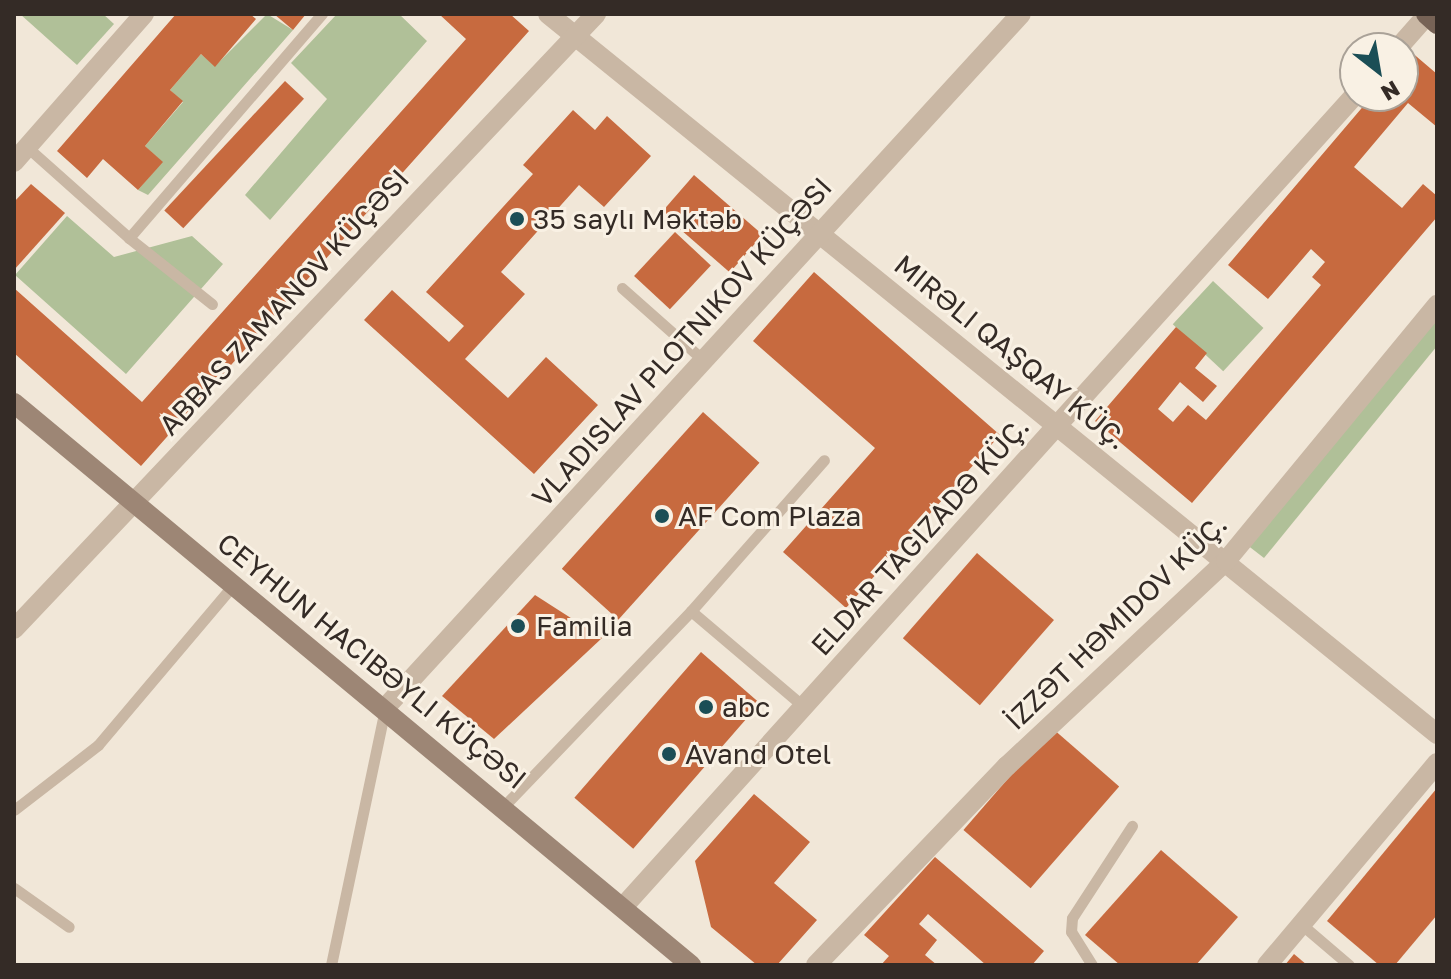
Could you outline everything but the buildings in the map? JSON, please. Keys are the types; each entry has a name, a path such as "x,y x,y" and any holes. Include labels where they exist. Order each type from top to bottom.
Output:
{"main road":[{"path":"14,403 504,806 691,965"}],"street":[{"path":"20,154 144,14"},
{"name":"MIRƏLI QAŞQAY KÜÇ.","path":"548,14 1437,734"},
{"name":"ABBAS ZAMANOV KÜÇƏSI","path":"14,629 596,14"},
{"name":"VLADISLAV PLOTNIKOV KÜÇƏSI","path":"385,708 1021,14"},
{"path":"1414,32 1429,17"},
{"path":"623,907 1340,112"},
{"name":"İZZƏT HƏMIDOV KÜÇ.","path":"816,965 1007,766 1226,561 1437,305"},
{"path":"1267,965 1437,763"}],"lane":[{"path":"129,238 322,14"},
{"path":"20,154 212,304"},
{"path":"622,288 703,360"},
{"path":"504,806 691,611 824,460"},
{"path":"14,810 98,745 234,584"},
{"path":"691,611 804,707"},
{"path":"331,965 385,708"},
{"path":"1092,965 1071,932 1072,918 1132,826"},
{"path":"14,888 69,927"},
{"path":"1301,924 1349,965"}],"green space":[{"path":"20,14 103,14 114,24 77,65"},
{"path":"267,14 293,30 148,195 138,190 162,162 145,146 183,102 170,90 201,54 215,66"},
{"path":"337,14 399,14 427,41 270,220 245,195 327,99 291,63"},
{"path":"67,216 114,257 192,236 223,264 126,374 15,275"},
{"path":"1213,281 1263,328 1223,371 1173,324"},
{"path":"1437,308 1437,346 1264,558 1242,541"}],"place":[{"name":"35 saylı Məktəb","path":"517,219"},
{"name":"AF Com Plaza","path":"662,516"},
{"name":"Familia","path":"518,626"},
{"name":"abc","path":"706,707"},
{"name":"Avand Otel","path":"669,754"}]}
